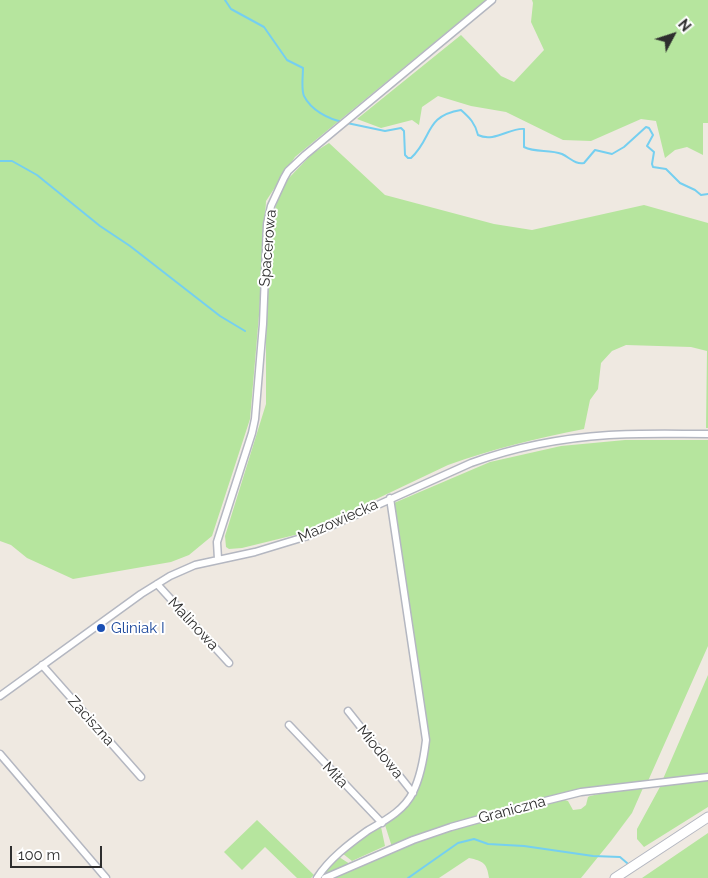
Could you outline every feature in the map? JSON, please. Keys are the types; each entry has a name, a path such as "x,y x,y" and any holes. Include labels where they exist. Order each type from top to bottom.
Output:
{"main road":[{"path":"615,878 708,817"}],"street":[{"name":"Spacerowa","path":"218,559 217,542 255,419 263,324 267,224 271,206 288,171 351,116 492,0"},
{"name":"Mazowiecka","path":"0,696 157,584 181,570 218,559 262,550 311,535 390,498 490,456 548,442 610,435 708,434"},
{"path":"317,878 326,866 347,846 399,810 413,793 419,777 426,740 390,498"},
{"name":"Malinowa","path":"157,584 230,663"},
{"name":"Zaciszna","path":"42,665 141,777"},
{"name":"Miodowa","path":"348,711 413,793"},
{"name":"Miła","path":"289,726 382,823"},
{"path":"0,754 106,878"},
{"name":"Graniczna","path":"325,878 450,826 533,804 581,792 708,777"}],"green space":[{"path":"0,0 486,0 295,157 266,201 250,419 212,536 189,555 171,562 73,579 27,558 11,545 0,541"},
{"path":"532,0 708,0 708,123 703,123 703,155 687,147 675,150 665,158 656,121 641,119 591,141 563,140 506,112 471,106 438,96 422,107 419,125 412,120 381,128 357,119 461,35 501,76 514,82 544,50 531,22"},
{"path":"329,143 385,195 494,224 532,230 644,205 708,223 708,428 706,428 707,351 691,347 626,345 612,351 601,363 598,389 590,400 584,429 515,444 448,465 307,532 242,548 229,549 226,547 225,536 266,404 266,340 271,222 285,182 313,153"},
{"path":"625,440 708,440 708,646 648,781 558,796 392,847 385,825 410,801 426,758 418,657 414,643 394,503 490,462 561,446"},
{"path":"708,675 708,775 663,779"},
{"path":"708,780 708,807 644,847 637,839 637,829 661,785"},
{"path":"643,788 632,813 581,878 489,878 487,869 483,864 478,860 469,858 439,878 331,878 389,852 472,823 561,799 568,801 573,810 581,809 586,805 590,796 621,789"},
{"path":"257,820 314,875 311,878 297,878 265,847 242,870 224,852"},
{"path":"381,827 385,846 352,861 342,853 362,836"},
{"path":"708,833 708,878 642,878"},
{"path":"339,857 353,866 322,877 321,874"}],"waterway":[{"path":"225,0 231,9 264,27 287,60 303,68 303,93 311,106 326,116 343,122"},
{"path":"347,123 385,131 401,128 404,131 405,155 411,158 423,143 430,129 441,117 461,110 472,121 478,135 490,137 524,129 524,147 562,154 581,163 584,163 595,150 612,154 624,147 646,127 649,128 653,135 647,146 654,152 653,167 666,169 680,183 701,195 708,194"},
{"path":"0,161 12,161 37,175 100,226 130,246 220,316 245,331"},
{"path":"408,878 458,843 474,839 488,844 524,846 593,856 620,857 627,863"}],"place":[{"name":"Gliniak I","path":"101,628"}]}
